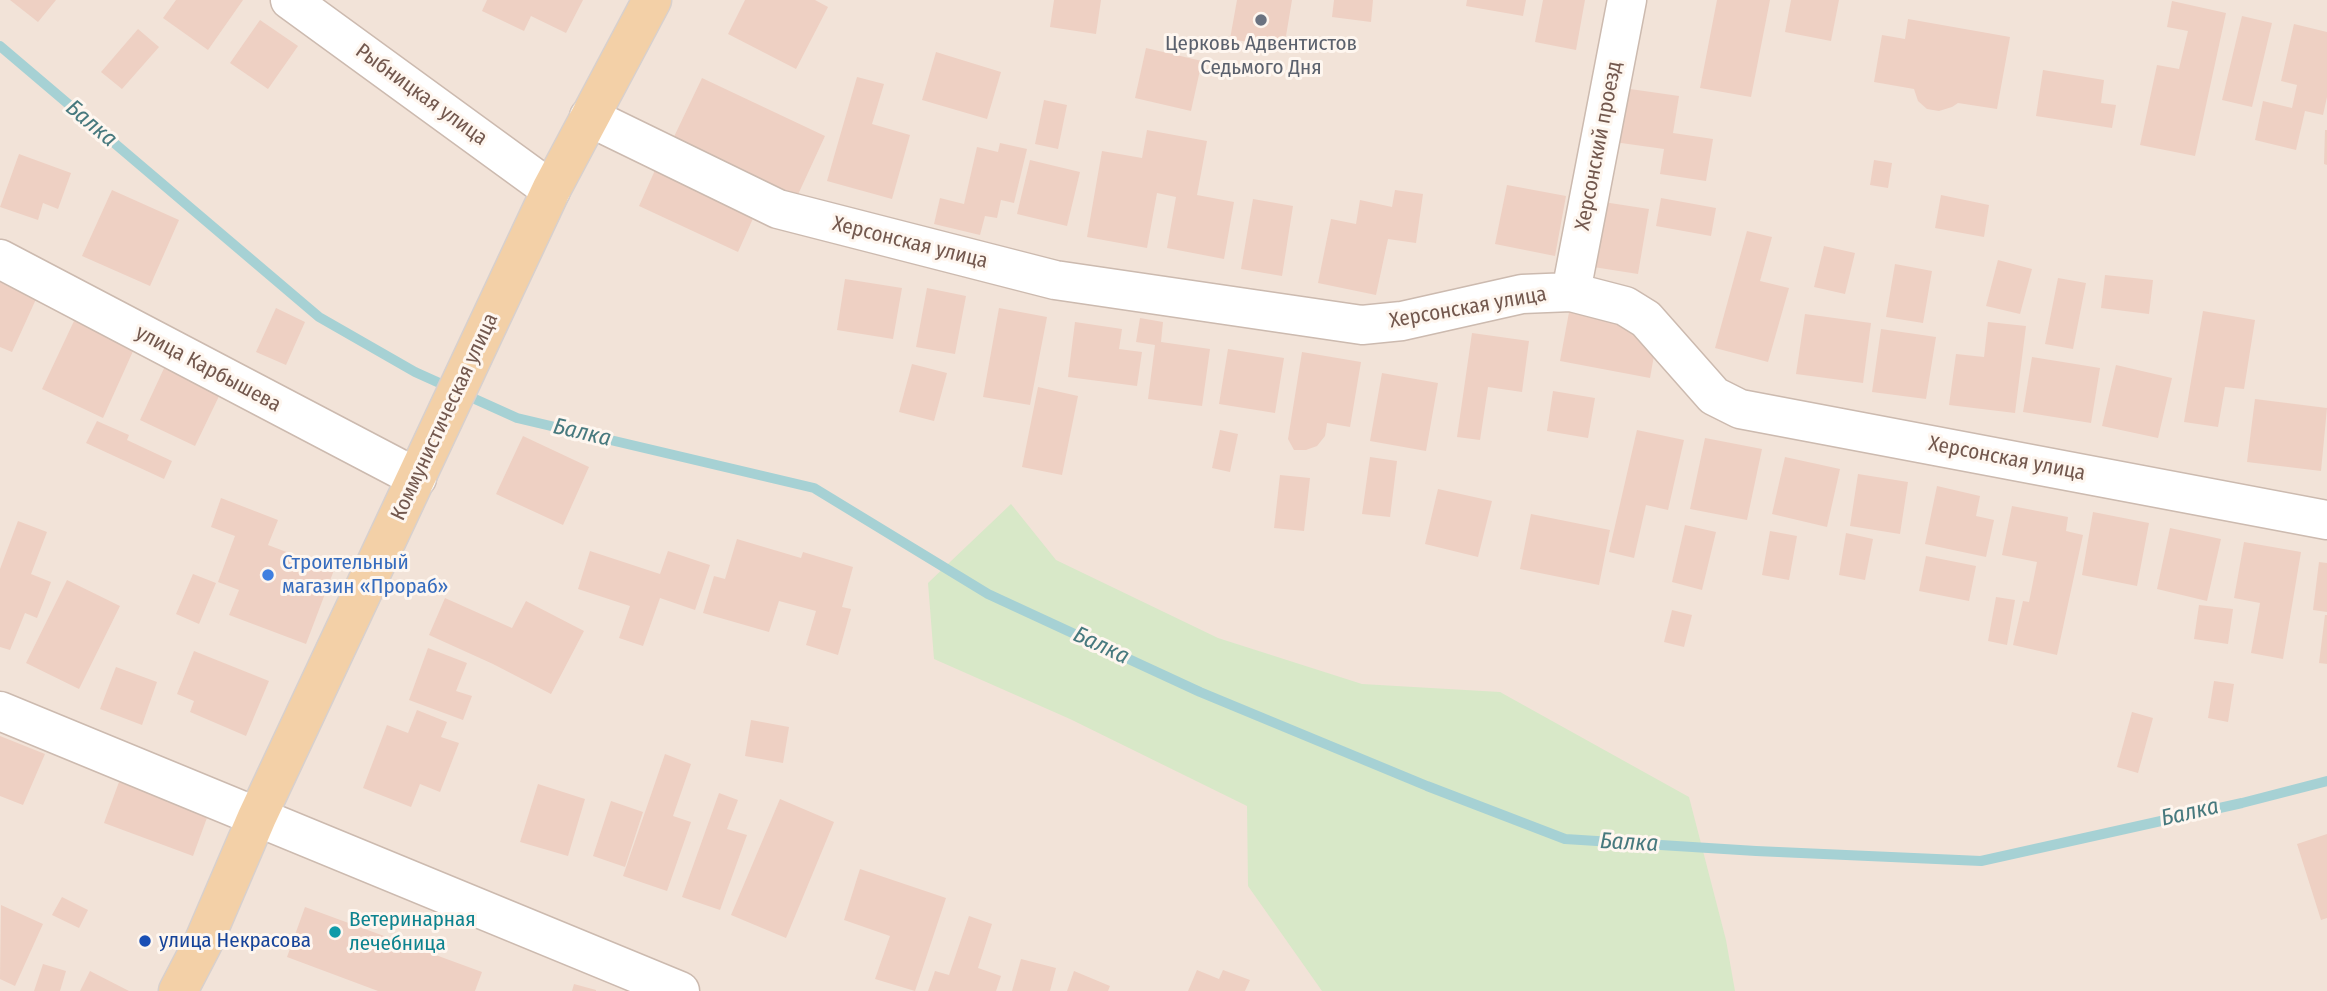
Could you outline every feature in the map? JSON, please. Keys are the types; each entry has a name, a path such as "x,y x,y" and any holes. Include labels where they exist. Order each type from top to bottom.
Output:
{"main road":[{"name":"Коммунистическая улица","path":"178,991 203,943 257,817 551,190 652,0"}],"street":[{"name":"Рыбницкая улица","path":"290,0 551,190"},
{"name":"Херсонский проезд","path":"1571,292 1627,0"},
{"name":"Херсонская улица","path":"589,117 778,209 1055,280 1362,325 1402,321 1522,294 1571,292 1625,306 1646,319 1714,396 1740,409 2327,520"},
{"name":"улица Карбышева","path":"0,259 417,478"},
{"path":"0,710 680,991"}],"shaded area":[{"path":"0,0 2327,0 2327,991 0,991"}],"green space":[{"path":"1011,504 1056,560 1218,638 1362,684 1500,692 1689,797 1726,940 1735,991 1322,991 1248,886 1247,806 1070,719 934,659 928,583"}],"building":[{"path":"10,0 56,0 38,22"},
{"path":"176,0 243,0 208,50 163,18"},
{"path":"487,0 583,0 566,33 531,16 524,31 482,11"},
{"path":"745,0 815,0 828,7 796,69 728,34"},
{"path":"1054,0 1101,0 1096,34 1050,27"},
{"name":"Церковь Адвентистов Седьмого Дня","path":"1237,0 1292,0 1284,48 1230,39"},
{"path":"1334,0 1373,0 1371,22 1332,17"},
{"path":"1467,0 1526,0 1523,16 1466,6"},
{"path":"1543,0 1585,0 1576,50 1535,42"},
{"path":"1717,0 1770,0 1751,97 1700,88"},
{"path":"1791,0 1839,0 1831,41 1785,32"},
{"path":"2172,1 2226,13 2195,156 2140,145 2157,65 2179,69 2188,31 2167,27"},
{"path":"2242,16 2272,23 2252,107 2222,100"},
{"path":"1908,19 2010,37 1997,109 1958,103 1939,111 1927,109 1918,101 1914,89 1874,82 1882,35 1905,39"},
{"path":"260,20 298,46 268,89 230,63"},
{"path":"2294,24 2327,32 2327,97 2323,115 2305,111 2296,150 2255,140 2263,101 2292,108 2297,85 2281,81"},
{"path":"138,29 159,47 122,89 101,72"},
{"path":"1146,48 1202,61 1191,111 1135,98"},
{"path":"936,52 1001,72 987,119 922,100"},
{"path":"2043,70 2104,80 2101,103 2116,105 2112,128 2036,116"},
{"path":"857,77 884,84 872,124 910,135 892,199 827,181"},
{"path":"702,78 825,136 795,201 671,143"},
{"path":"1623,88 1679,96 1673,133 1713,139 1706,181 1660,174 1664,149 1614,142"},
{"path":"1044,100 1067,105 1058,149 1035,144"},
{"path":"1147,130 1207,141 1197,195 1234,202 1224,259 1167,248 1176,197 1157,193 1147,248 1087,237 1102,151 1142,158"},
{"path":"2327,130 2327,165 2324,164"},
{"path":"1000,143 1027,149 1014,203 1001,200 997,218 985,216 980,235 934,224 940,198 964,204 977,147 998,152"},
{"path":"19,154 71,173 58,209 43,203 38,220 0,207"},
{"path":"1030,160 1080,172 1067,226 1017,214"},
{"path":"1874,160 1892,163 1888,188 1870,185"},
{"path":"656,168 755,214 738,252 639,206"},
{"path":"1507,185 1566,196 1555,256 1495,244"},
{"path":"112,190 179,220 150,286 82,256"},
{"path":"1395,190 1423,194 1416,243 1388,239 1376,295 1318,283 1331,219 1356,224 1360,200 1392,207"},
{"path":"1941,195 1989,205 1984,237 1935,228"},
{"path":"1661,198 1716,208 1711,236 1656,226"},
{"path":"1253,199 1293,206 1282,276 1241,269"},
{"path":"1597,201 1649,209 1638,274 1587,266"},
{"path":"1747,231 1772,237 1760,281 1789,288 1768,362 1715,348"},
{"path":"1824,246 1855,253 1845,294 1814,287"},
{"path":"1998,260 2032,269 2020,314 1986,306"},
{"path":"1895,264 1932,271 1923,323 1886,317"},
{"path":"2105,275 2153,280 2149,314 2101,308"},
{"path":"2058,278 2086,283 2073,349 2045,344"},
{"path":"845,279 902,288 893,339 837,330"},
{"path":"0,280 37,297 12,352 0,347"},
{"path":"927,288 966,296 955,354 916,347"},
{"path":"1570,307 1641,321 1657,339 1650,378 1560,361"},
{"path":"276,308 305,322 286,365 256,352"},
{"path":"999,308 1047,317 1030,405 983,397"},
{"path":"2203,311 2255,320 2244,389 2225,387 2218,427 2184,422"},
{"path":"1805,314 1871,323 1863,383 1796,374"},
{"path":"1140,318 1163,322 1161,342 1210,349 1202,406 1148,399 1155,345 1136,342"},
{"path":"74,321 134,349 103,418 42,389"},
{"path":"1075,322 1122,329 1119,349 1142,352 1137,386 1068,377"},
{"path":"1988,322 2026,326 2015,413 1949,405 1956,354 1984,357"},
{"path":"1881,329 1936,337 1926,399 1872,392"},
{"path":"1472,333 1529,341 1522,392 1488,387 1480,440 1457,437"},
{"path":"1228,349 1284,358 1275,413 1219,404"},
{"path":"1302,352 1361,362 1350,427 1327,423 1325,436 1317,446 1294,450 1288,439"},
{"path":"2032,357 2100,368 2091,423 2023,412"},
{"path":"166,364 222,390 195,446 140,420"},
{"path":"912,364 947,373 934,421 899,412"},
{"path":"2116,365 2172,378 2158,438 2102,426"},
{"path":"1382,373 1438,383 1426,451 1370,441"},
{"path":"1038,387 1078,396 1062,475 1022,467"},
{"path":"1553,391 1595,398 1588,438 1547,431"},
{"path":"2255,399 2327,408 2321,471 2247,462"},
{"path":"97,421 129,435 127,440 172,461 164,479 86,443"},
{"path":"1220,430 1238,434 1230,472 1212,468"},
{"path":"1637,430 1684,440 1668,510 1646,505 1634,558 1609,552"},
{"path":"523,436 589,467 563,525 496,494"},
{"path":"1705,438 1762,449 1747,520 1690,509"},
{"path":"1370,457 1397,461 1390,517 1362,514"},
{"path":"1785,457 1840,469 1827,527 1772,514"},
{"path":"1858,474 1908,482 1900,534 1850,526"},
{"path":"1280,475 1310,478 1304,531 1274,528"},
{"path":"1937,486 1980,496 1976,516 1994,520 1986,557 1925,544"},
{"path":"1438,489 1492,501 1478,557 1425,544"},
{"path":"221,498 278,520 268,545 334,570 306,644 229,615 239,590 218,582 235,536 211,527"},
{"path":"2012,506 2068,517 2066,531 2083,535 2057,655 2013,645 2023,601 2029,602 2037,562 2002,555"},
{"path":"2093,512 2149,523 2137,586 2082,575"},
{"path":"1531,514 1610,530 1599,585 1520,569"},
{"path":"18,521 47,532 31,574 51,582 37,618 25,613 10,650 0,647 0,569"},
{"path":"1685,525 1716,532 1702,590 1672,582"},
{"path":"2170,528 2221,539 2207,601 2157,589"},
{"path":"1770,531 1797,536 1789,580 1762,575"},
{"path":"1846,533 1873,539 1865,580 1839,575"},
{"path":"737,539 801,558 803,552 853,567 842,607 851,609 838,655 806,645 816,611 779,601 769,632 703,613 714,576 725,579"},
{"path":"2244,542 2301,552 2283,659 2251,653 2260,603 2234,598"},
{"path":"590,551 660,574 668,551 710,565 695,610 660,598 643,646 619,638 630,606 578,589"},
{"path":"1926,556 1976,566 1969,601 1919,591"},
{"path":"2319,562 2327,563 2327,612 2313,610"},
{"path":"193,574 216,583 199,624 176,614"},
{"path":"67,580 120,606 79,689 26,663"},
{"path":"1996,597 2015,600 2007,645 1988,641"},
{"path":"445,598 512,628 526,601 584,631 551,694 429,635"},
{"path":"2199,605 2233,609 2228,644 2194,639"},
{"path":"1672,610 1692,615 1684,647 1664,642"},
{"path":"2327,615 2327,664 2319,663"},
{"path":"428,648 467,663 456,691 472,696 463,720 409,700"},
{"path":"194,651 269,681 246,736 190,712 194,701 177,694"},
{"path":"116,667 157,682 142,725 100,709"},
{"path":"2214,681 2234,684 2228,722 2208,718"},
{"path":"417,710 447,722 441,737 459,743 440,792 420,784 411,807 363,788 387,725 408,733"},
{"path":"2132,712 2153,718 2138,773 2117,767"},
{"path":"751,720 789,727 783,763 745,756"},
{"path":"0,736 45,754 23,805 0,796"},
{"path":"665,754 691,764 673,816 691,822 667,891 623,876"},
{"path":"119,782 208,815 193,856 104,823"},
{"path":"538,784 585,799 568,856 520,842"},
{"path":"719,793 738,800 727,829 747,835 720,910 682,897"},
{"path":"780,799 834,822 786,938 731,915"},
{"path":"611,801 643,812 625,867 593,856"},
{"path":"2327,834 2327,918 2321,920 2297,844"},
{"path":"860,869 946,898 915,991 875,979 890,936 844,920"},
{"path":"62,897 88,910 79,928 52,915"},
{"path":"1,905 43,924 15,986 0,979"},
{"name":"Ветеринарная лечебница","path":"305,907 482,972 475,991 378,991 287,957"},
{"path":"969,916 992,924 978,968 1001,976 996,991 928,991 935,971 949,975"},
{"path":"1021,959 1056,968 1050,991 1012,991"},
{"path":"43,964 66,971 60,991 34,991"},
{"path":"1197,970 1219,979 1223,970 1250,980 1245,991 1188,991"},
{"path":"90,971 129,991 80,991"},
{"path":"1074,971 1110,986 1108,991 1067,991"},
{"path":"574,984 596,990 596,991 572,991"}],"waterway":[{"name":"Балка","path":"0,46 319,317 415,372 517,418 814,488 988,594 1200,692 1427,786 1565,839 1981,861 2242,803 2327,781"}],"place":[{"name":"Церковь Адвентистов Седьмого Дня","path":"1261,20"},
{"name":"Строительный магазин «Прораб»","path":"268,575"},
{"name":"Ветеринарная лечебница","path":"335,932"},
{"name":"улица Некрасова","path":"145,941"}]}
